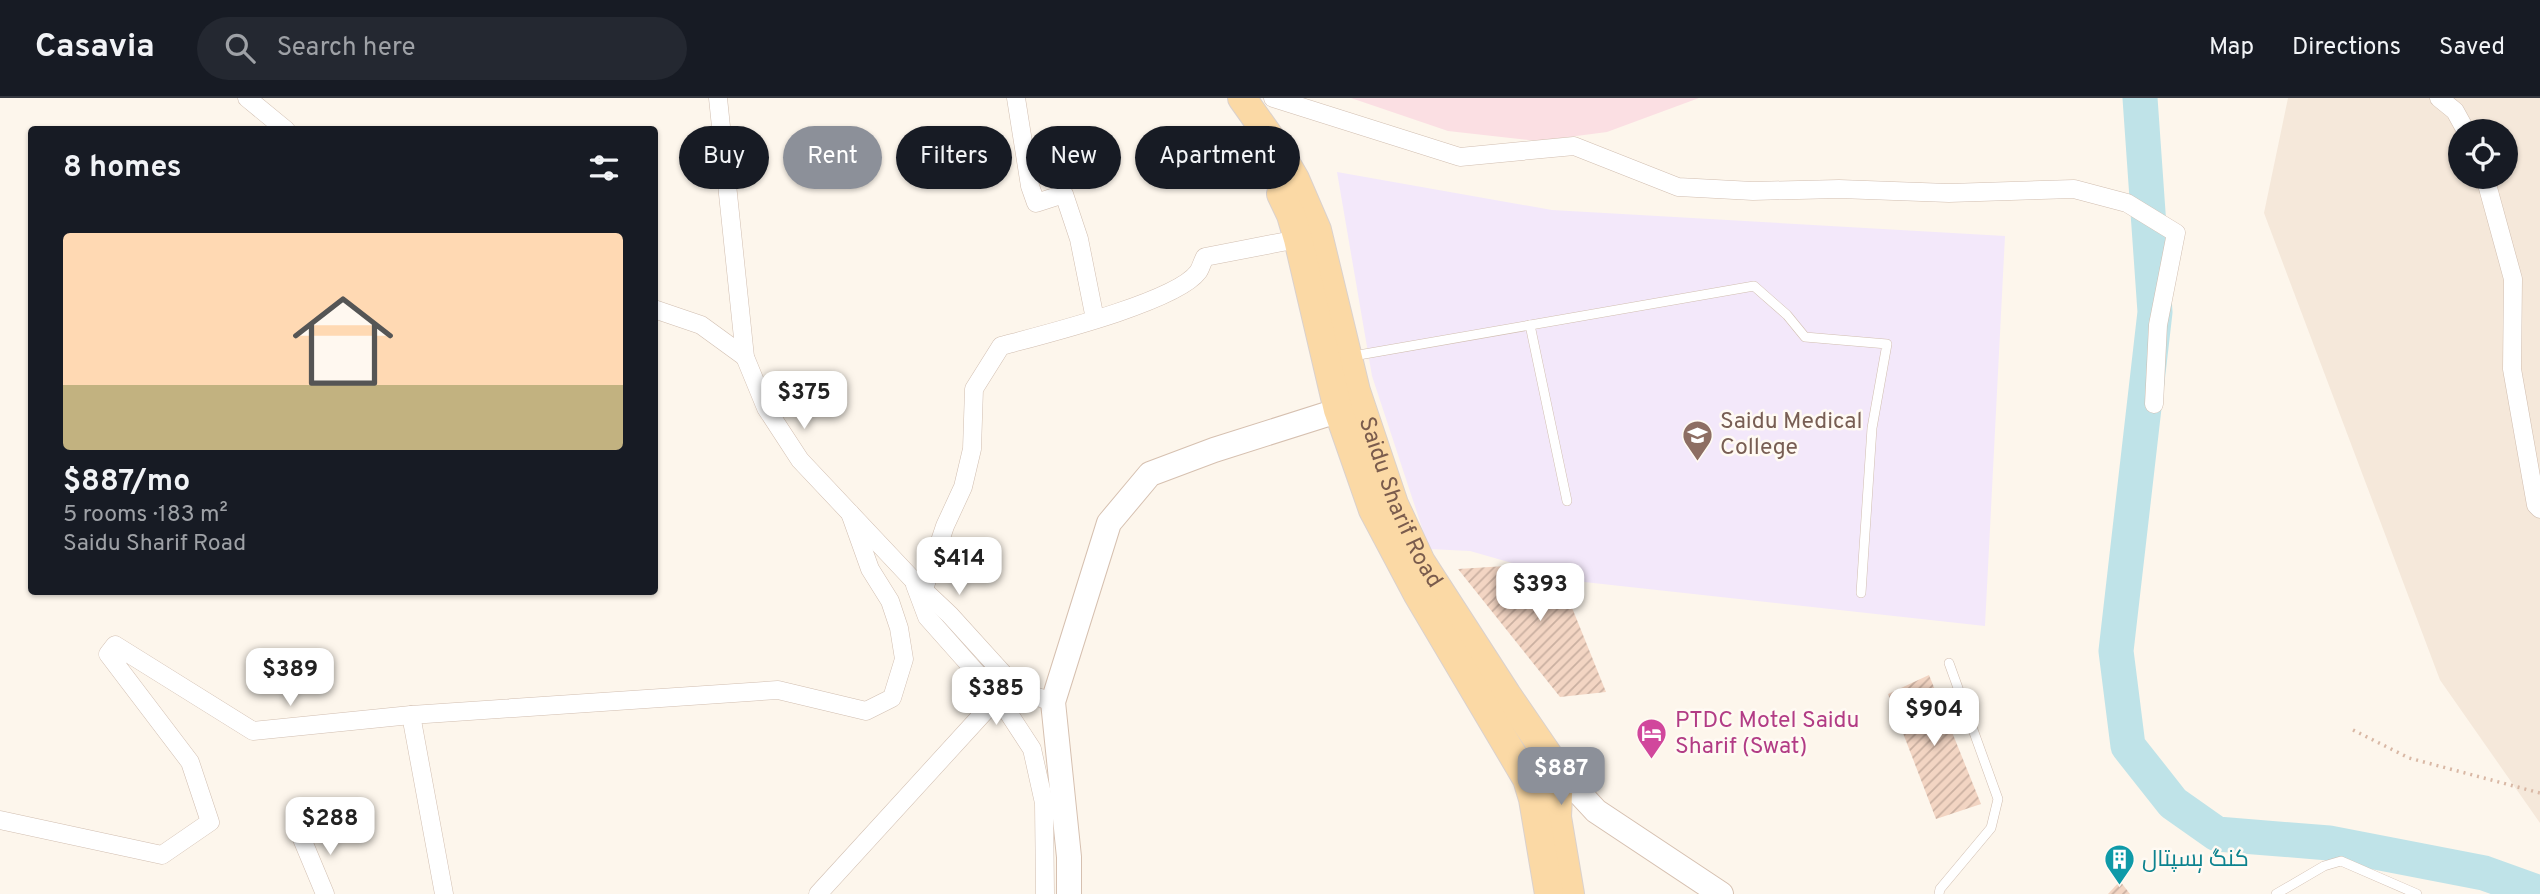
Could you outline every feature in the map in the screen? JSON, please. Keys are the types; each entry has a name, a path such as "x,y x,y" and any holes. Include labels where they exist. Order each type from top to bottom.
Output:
{"main road":[{"path":"1223,98 1265,163 1291,215 1349,407 1373,510 1426,588 1527,779 1557,817"},
{"name":"Saidu Sharif Road","path":"1242,98 1276,146 1295,179 1317,230 1348,357 1349,407"},
{"name":"Saidu Sharif Road","path":"1426,588 1507,695 1559,771"},
{"path":"1559,771 1557,817 1570,894"},
{"path":"1527,779 1533,799 1549,894"}],"street":[{"path":"247,98 281,126"},
{"path":"718,98 745,357 766,408 800,460 1019,691 1053,702"},
{"path":"1016,98 1036,203 1064,194 1079,239 1095,319"},
{"path":"1273,98 1460,157 1574,146 1678,187 1753,191 1839,189 1949,193 2074,189 2127,203 2176,233 2158,325 2154,404"},
{"path":"2439,98 2455,111 2459,119"},
{"path":"2488,189 2514,279 2512,369 2536,505 2540,509"},
{"path":"1045,894 1044,803 1032,749 998,697 927,617 919,585 963,487 972,449 974,389 1001,346 1162,296 1197,273 1205,257 1298,239"},
{"path":"658,310 701,325 745,357"},
{"path":"1069,894 1069,857 1053,702 1109,523 1150,474 1214,450 1349,407"},
{"path":"0,820 162,855 210,822 190,762 108,654 115,645 253,732 411,715 778,690 866,711 892,698 904,659 899,628 890,601 870,569 850,513"},
{"path":"818,894 998,697"},
{"path":"411,715 444,894"},
{"path":"1559,771 1596,811 1721,894"},
{"path":"300,834 325,894"}],"lane":[{"path":"1348,357 1754,286 1787,315 1805,337 1887,344 1872,428 1861,593"},
{"path":"1530,325 1567,501"},
{"path":"1939,894 1940,889 1991,828 1998,799 1949,663"},
{"path":"2276,894 2324,866 2341,861 2417,894"}],"path":[{"path":"2353,730 2409,758 2540,793"}],"shaded area":[{"path":"1351,98 1699,98 1607,132 1538,141 1448,131"},
{"path":"2288,98 2540,98 2540,823 2440,680 2264,213"},
{"name":"Saidu Medical College","path":"1337,172 1552,210 2005,236 1985,626 1575,581 1470,551 1429,549 1372,376"}],"building":[{"path":"1554,563 1606,692 1560,697 1458,569"},
{"path":"1929,675 1981,804 1936,819 1888,694"},
{"name":"کنگ ہسپتال","path":"2120,881 2130,894 2108,894"}],"waterway":[{"path":"2140,98 2155,312 2116,651 2128,746 2173,803 2217,834 2329,843 2484,873 2540,893"}],"place":[{"name":"Saidu Medical College","path":"1697,462"},
{"name":"PTDC Motel Saidu Sharif (Swat)","path":"1652,761"},
{"name":"کنگ ہسپتال","path":"2119,887"}]}
